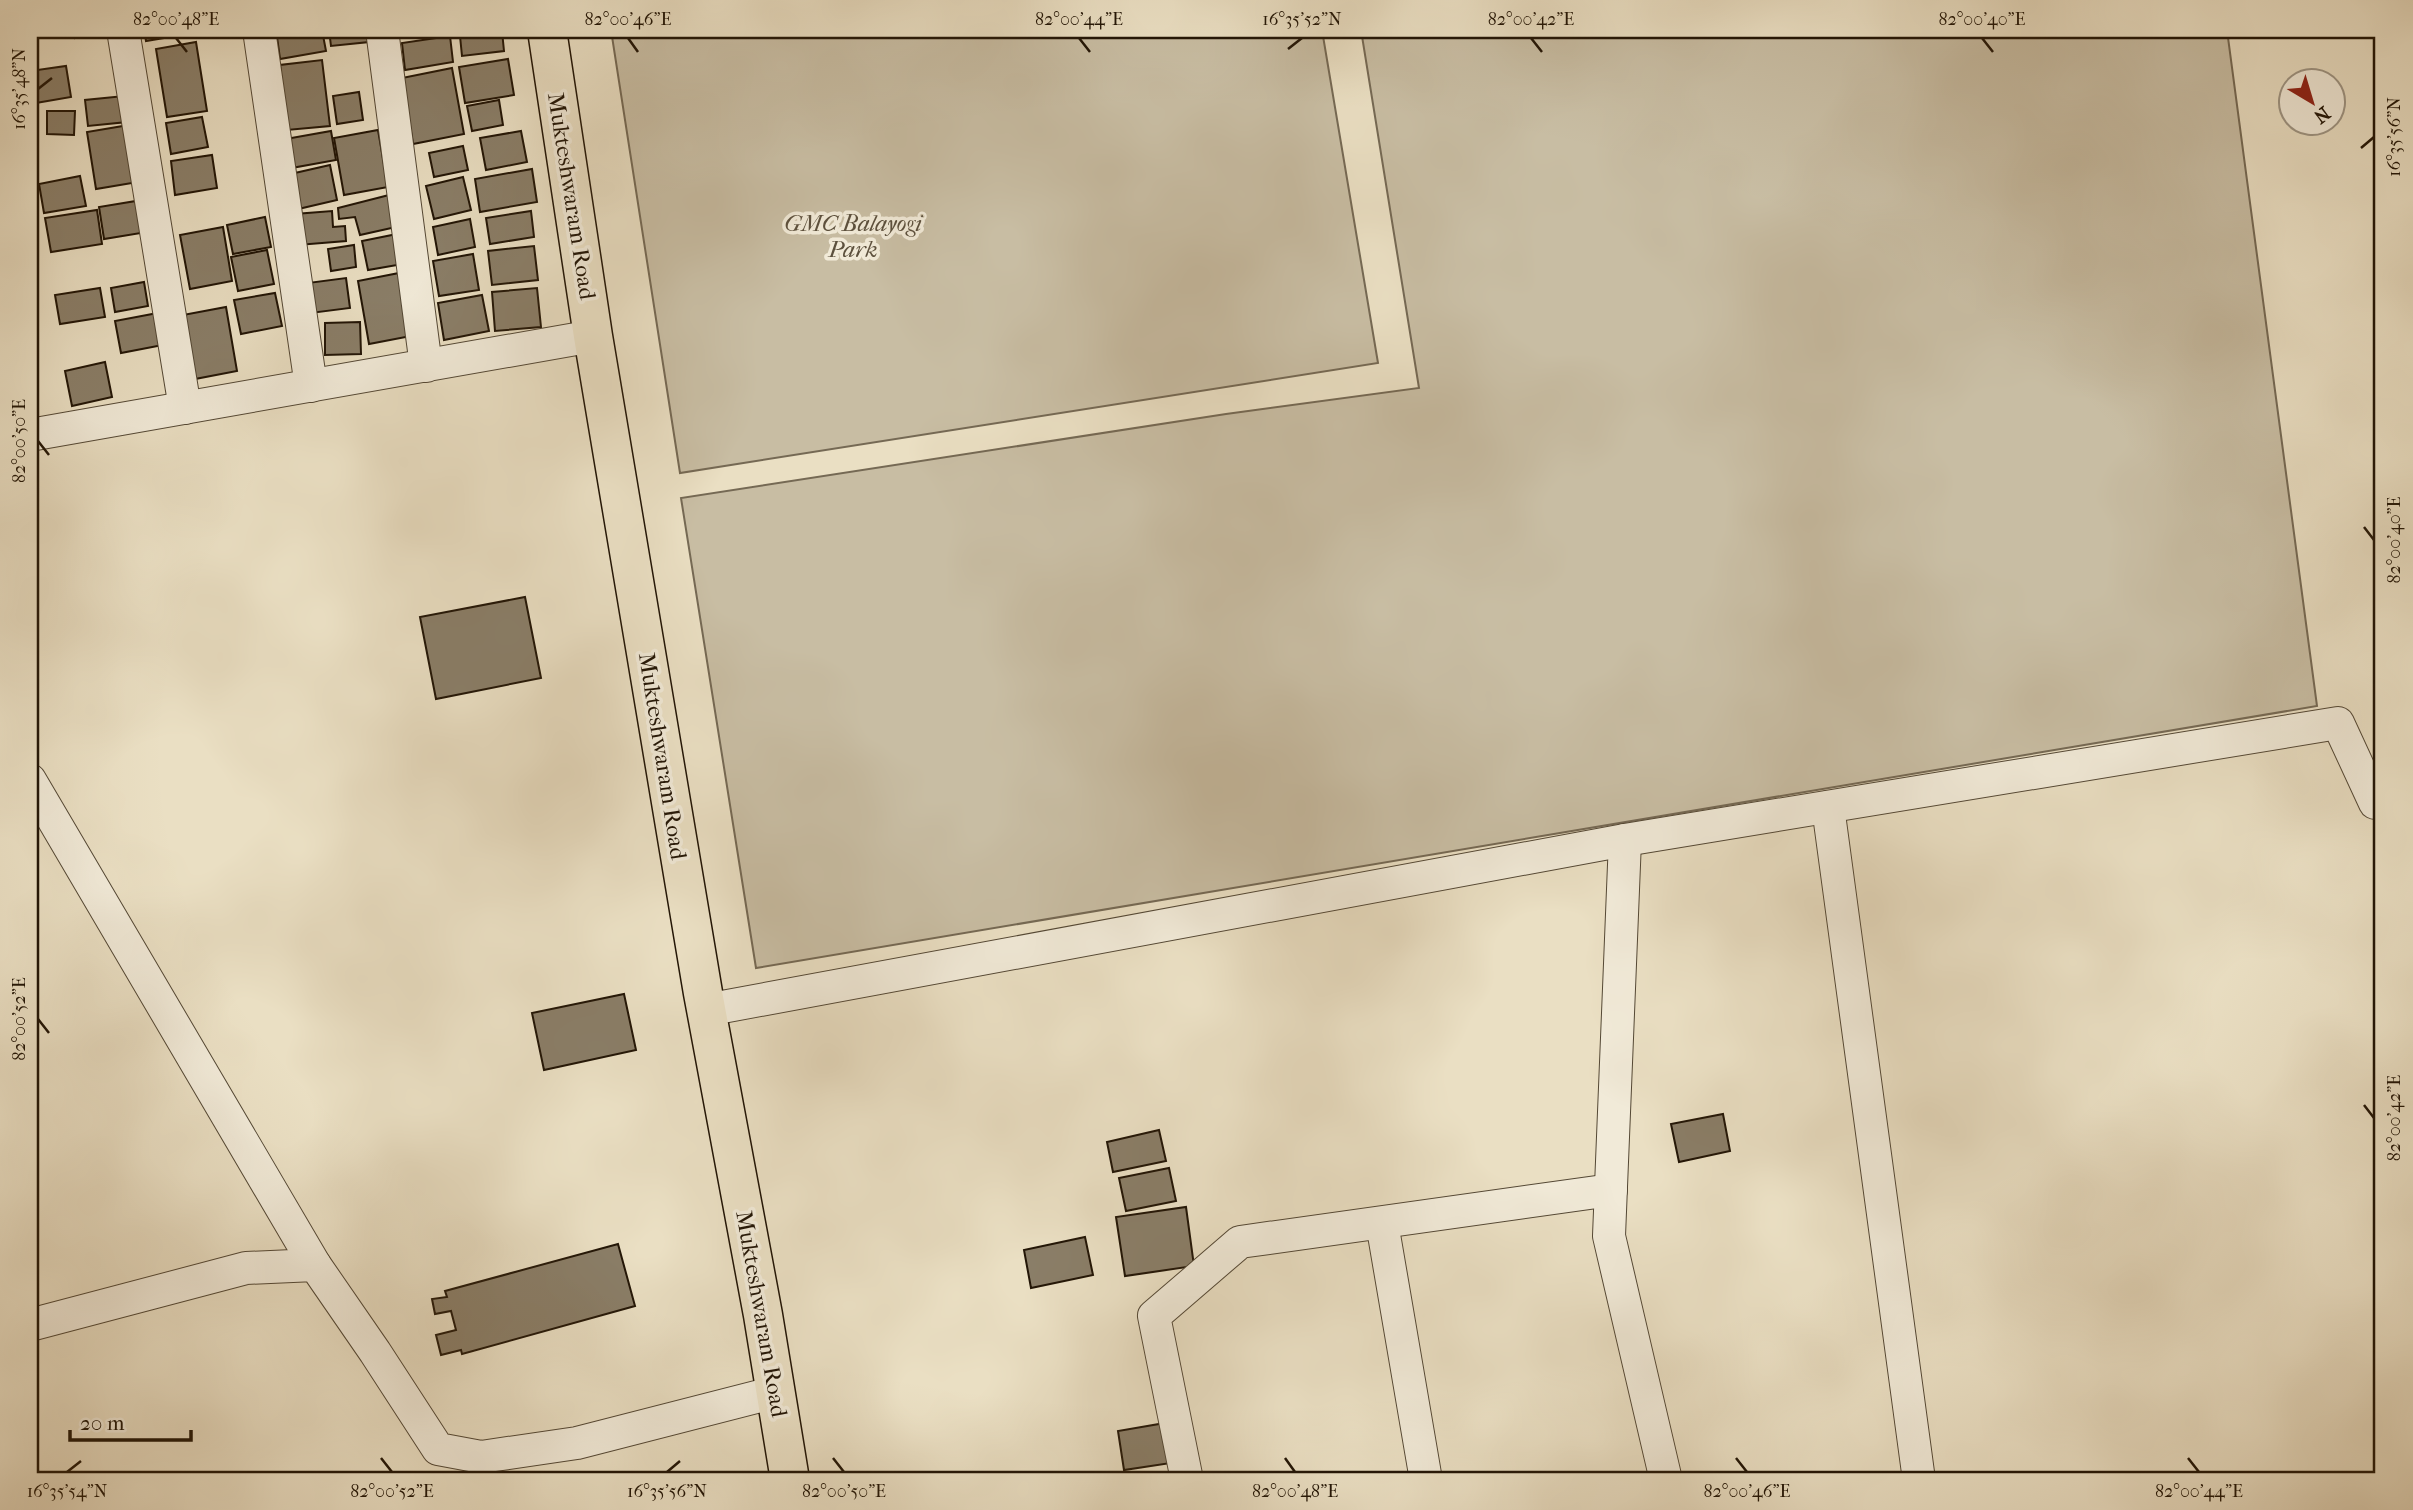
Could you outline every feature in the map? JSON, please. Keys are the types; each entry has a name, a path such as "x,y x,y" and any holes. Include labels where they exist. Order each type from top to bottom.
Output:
{"main road":[{"name":"Mukteshwaram Road","path":"547,30 593,336 706,1010 790,1480"}],"street":[{"path":"123,30 185,408"},
{"path":"259,30 311,386"},
{"path":"382,30 426,366"},
{"path":"30,435 593,336"},
{"path":"706,1010 1625,840 2338,723 2375,803 2383,802"},
{"path":"30,780 315,1265 396,1382 438,1449 481,1457 577,1443 776,1392"},
{"path":"1828,807 1919,1480"},
{"path":"1625,840 1609,1236 1666,1480"},
{"path":"1187,1480 1154,1317 1240,1242 1611,1190"},
{"path":"1382,1223 1426,1480"},
{"path":"30,1325 246,1268 315,1265"}],"green space":[{"name":"GMC Balayogi Park","path":"611,30 1322,30 1378,363 680,473"},
{"path":"1361,30 2227,30 2317,706 756,968 681,498 1226,414 1419,388"}],"building":[{"path":"73,30 108,30 108,31 75,38"},
{"path":"144,30 187,30 188,34 146,41"},
{"path":"276,30 322,30 326,51 280,59"},
{"path":"329,30 368,30 369,42 331,46"},
{"path":"502,31 504,51 462,56 460,36"},
{"path":"450,36 453,62 405,70 402,43"},
{"path":"196,42 207,111 167,117 156,49"},
{"path":"508,59 514,95 465,103 459,67"},
{"path":"322,60 330,126 287,130 280,65"},
{"path":"66,66 71,97 30,104 30,71"},
{"path":"452,68 464,134 413,144 402,78"},
{"path":"359,92 363,120 337,124 333,96"},
{"path":"124,96 127,122 88,126 85,100"},
{"path":"499,100 503,125 472,131 467,106"},
{"path":"47,111 75,111 74,135 47,134"},
{"path":"202,117 208,147 171,154 166,123"},
{"path":"135,124 144,181 96,189 87,132"},
{"path":"378,130 388,187 344,195 334,138"},
{"path":"331,131 336,160 286,169 280,140"},
{"path":"521,131 527,162 486,170 480,138"},
{"path":"463,146 468,170 434,177 429,153"},
{"path":"212,155 217,188 175,195 171,161"},
{"path":"330,165 337,200 294,210 286,175"},
{"path":"532,169 537,202 480,212 475,179"},
{"path":"80,176 86,206 44,213 39,184"},
{"path":"463,177 471,210 434,219 426,186"},
{"path":"389,195 396,227 360,235 355,217 339,219 338,208"},
{"path":"136,201 141,233 104,239 99,207"},
{"path":"97,210 102,244 51,252 45,218"},
{"path":"332,211 333,227 345,226 346,241 298,245 295,214"},
{"path":"531,211 534,237 490,244 486,218"},
{"path":"265,217 271,247 233,254 227,225"},
{"path":"470,219 475,247 438,255 433,227"},
{"path":"223,227 232,281 190,289 180,235"},
{"path":"397,234 403,264 368,270 362,241"},
{"path":"354,245 356,267 331,271 328,249"},
{"path":"534,246 538,280 492,285 488,251"},
{"path":"267,250 274,284 238,291 231,257"},
{"path":"473,254 479,290 439,296 433,261"},
{"path":"399,273 411,336 369,344 358,281"},
{"path":"346,278 350,308 303,314 300,284"},
{"path":"144,282 148,306 115,312 111,288"},
{"path":"100,288 105,317 60,324 55,295"},
{"path":"537,288 541,327 495,331 492,292"},
{"path":"275,293 282,326 241,334 234,300"},
{"path":"482,295 489,331 444,340 438,303"},
{"path":"226,307 237,371 195,379 183,315"},
{"path":"163,312 168,344 121,353 115,321"},
{"path":"360,322 361,354 325,355 325,323"},
{"path":"105,362 112,397 72,406 65,371"},
{"path":"525,597 541,678 436,699 420,617"},
{"path":"624,994 636,1050 544,1070 532,1013"},
{"path":"1723,1114 1730,1151 1679,1162 1671,1124"},
{"path":"1159,1130 1166,1161 1113,1172 1107,1142"},
{"path":"1169,1168 1176,1201 1126,1211 1119,1178"},
{"path":"1186,1207 1194,1266 1125,1276 1116,1217"},
{"path":"1085,1237 1093,1275 1031,1288 1024,1250"},
{"path":"618,1244 635,1306 462,1354 461,1350 441,1355 436,1335 456,1330 451,1311 435,1314 432,1299 447,1297 445,1291"},
{"path":"1165,1423 1171,1463 1124,1470 1118,1431"}]}
